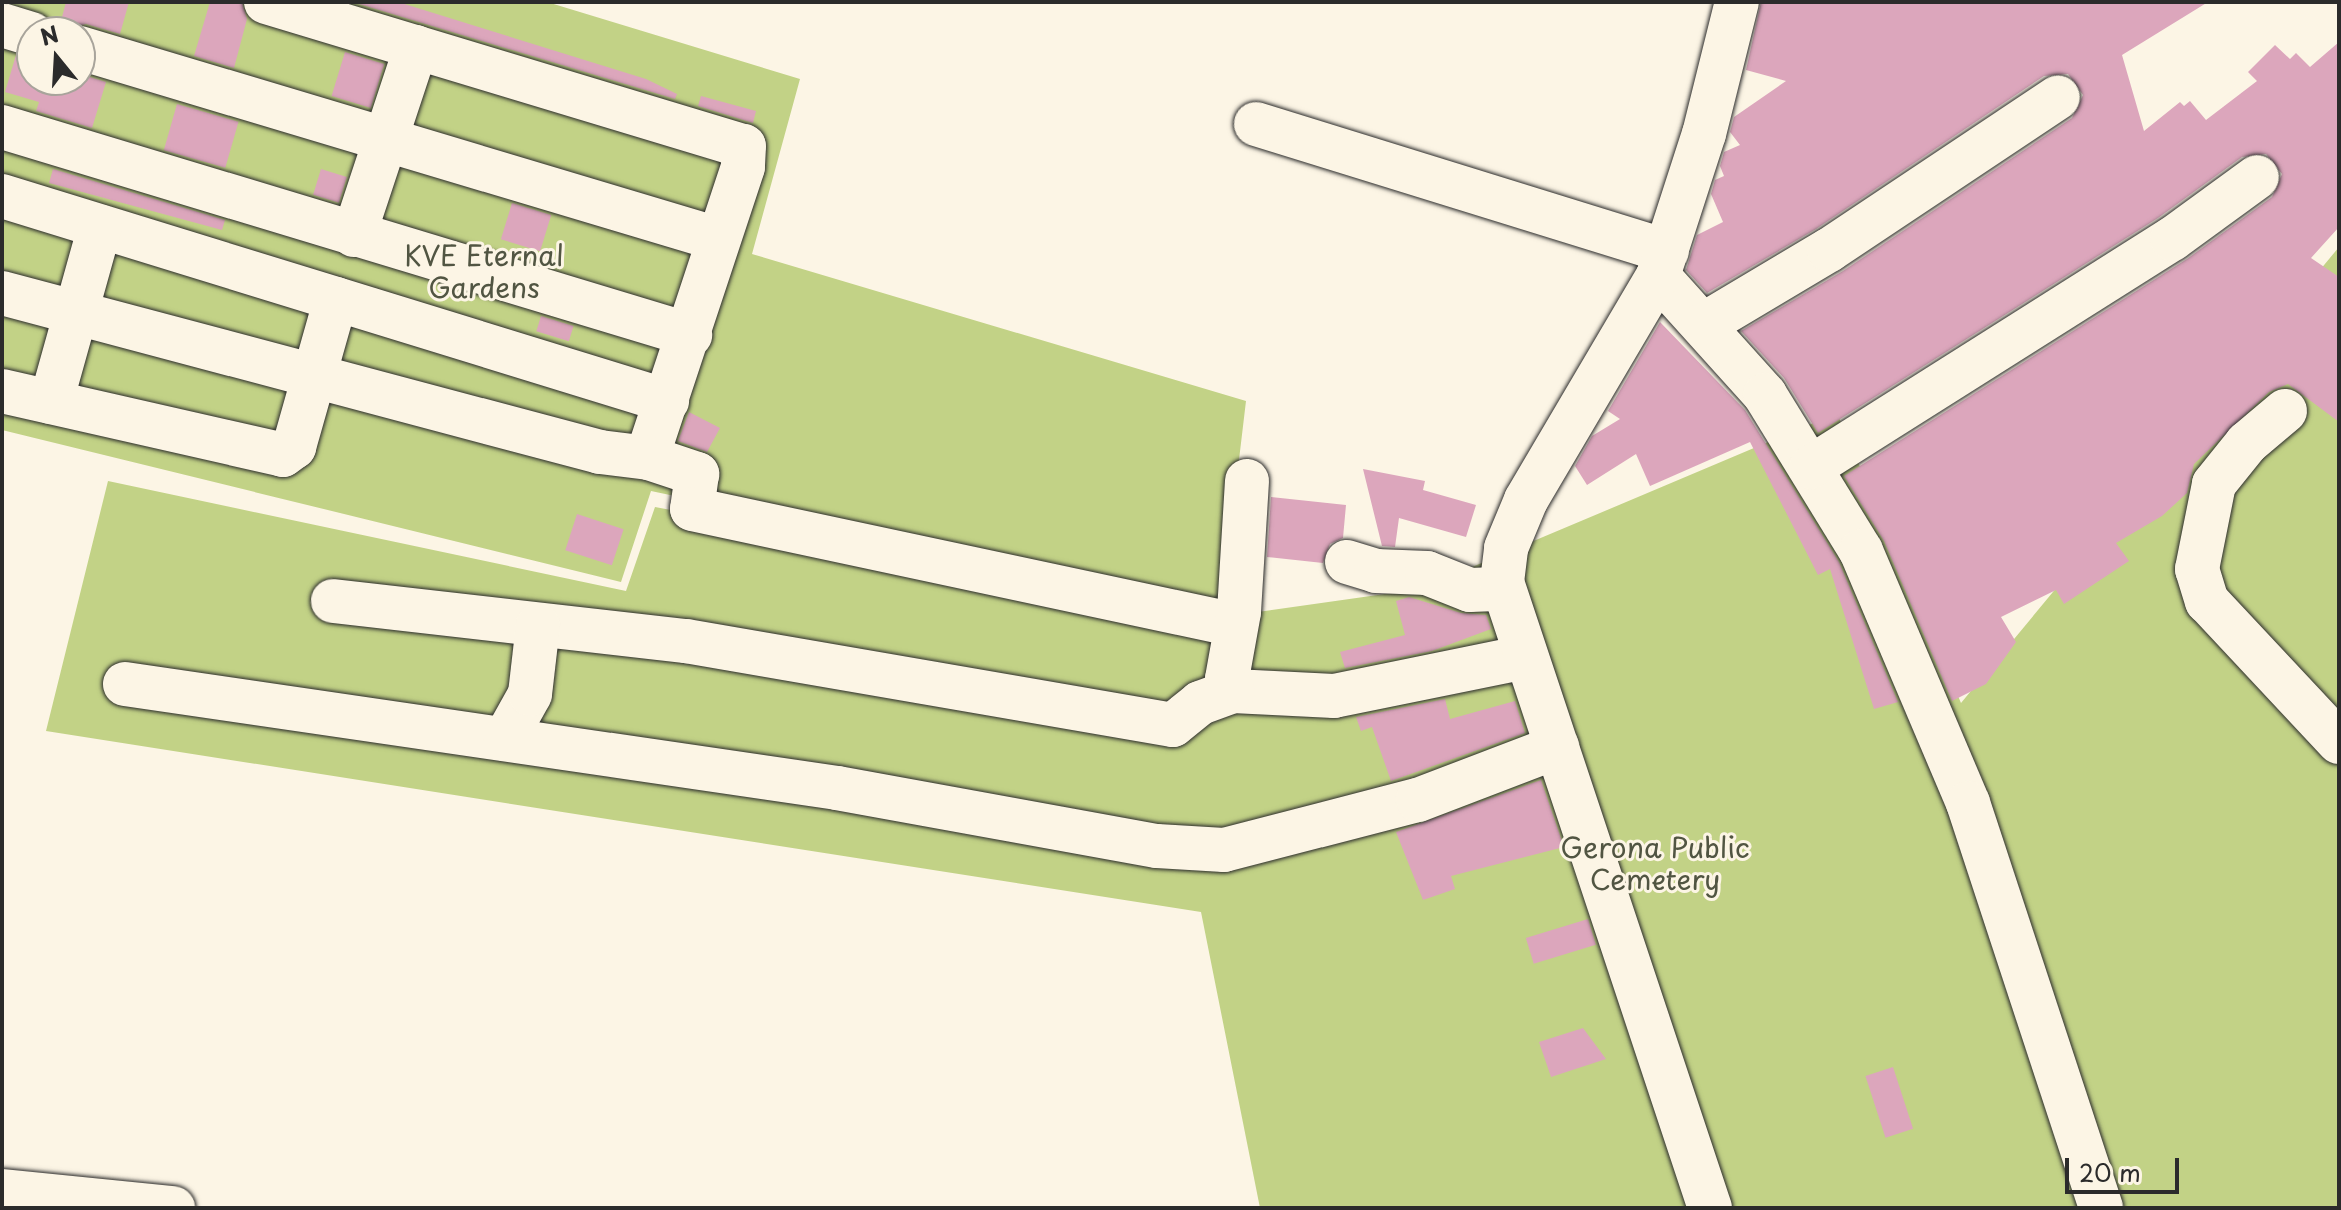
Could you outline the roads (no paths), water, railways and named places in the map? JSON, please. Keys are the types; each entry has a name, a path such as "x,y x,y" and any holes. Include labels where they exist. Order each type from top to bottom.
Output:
{"street":[{"path":"266,2 740,143 746,155 649,458"},
{"path":"1710,1208 1503,589 1506,548 1526,500 1663,264 1737,2"},
{"path":"354,235 416,47"},
{"path":"96,53 718,239"},
{"path":"1703,325 1829,250 2058,97"},
{"path":"1256,124 1663,264 1703,325 1765,395 1861,551 1968,803 2101,1208"},
{"path":"2,127 690,335"},
{"path":"1811,467 2172,239 2257,177"},
{"path":"2,196 667,401"},
{"path":"51,402 100,227"},
{"path":"2,293 313,379 600,452 649,458 697,474 692,509 1236,625"},
{"path":"2,391 283,455 294,447 336,299"},
{"path":"2285,411 2247,443 2214,484 2197,569 2207,601 2339,742"},
{"path":"1233,691 1227,679 1236,625 1247,481"},
{"path":"1347,562 1376,571 1427,573 1470,590 1503,589"},
{"path":"333,601 686,641 1173,725 1195,706 1233,691 1334,696 1526,657"},
{"path":"505,739 530,694 538,625"},
{"path":"125,684 837,788 1157,846 1224,850 1418,800 1557,747"},
{"path":"2,1191 173,1208"}],"park label":[{"name":"KVE Eternal Gardens","path":"484,271"},
{"name":"Gerona Public Cemetery","path":"1655,863"}]}
